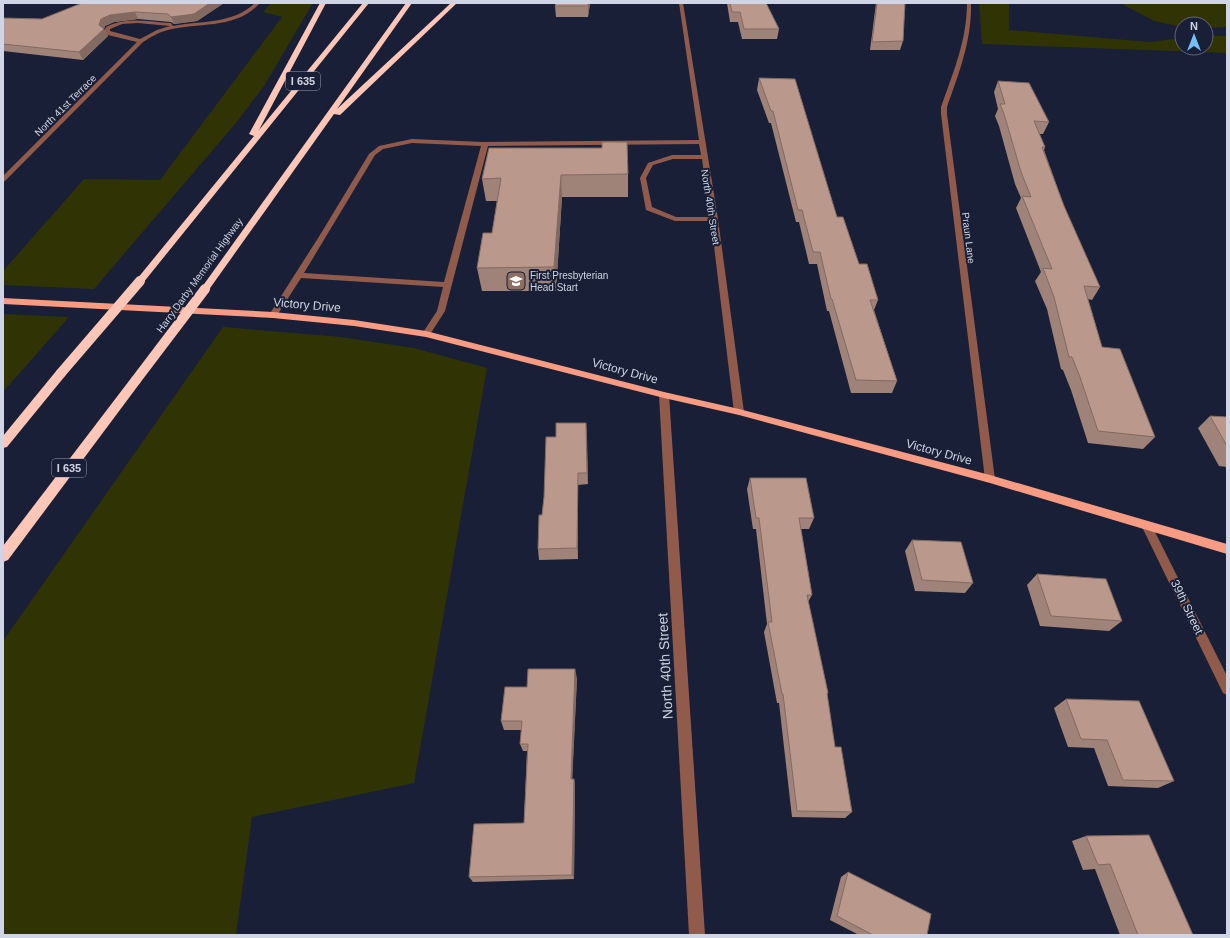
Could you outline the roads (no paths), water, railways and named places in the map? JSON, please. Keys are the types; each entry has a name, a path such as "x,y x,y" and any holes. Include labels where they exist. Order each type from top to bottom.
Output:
{"highway":[{"path":"240,159 324,3"},
{"name":"I 635","path":"3,444 61,373 140,281 366,3"},
{"name":"Harry Darby Memorial Highway","path":"3,556 205,290 409,3"},
{"path":"318,130 454,3"}],"main road":[{"name":"Victory Drive","path":"3,301 273,315 354,323 426,334 664,395 739,412 990,479 1227,549"}],"street":[{"name":"North 41st Terrace","path":"3,180 141,41 151,34 165,29 233,19 253,10 258,3"},
{"name":"North 40th Street","path":"681,3 701,142 714,219 739,412"},
{"name":"Praun Lane","path":"969,3 970,16 968,30 962,55 944,106 944,114 990,479"},
{"name":"North 41st Terrace","path":"141,41 110,34 107,32 108,28 113,24 126,22 182,26"},
{"path":"273,315 324,235 372,154 381,147 412,141 485,144 701,142"},
{"path":"426,334 441,311 485,144"},
{"path":"704,157 672,157 650,164 643,178 649,208 675,219 714,219"},
{"path":"298,274 447,285"},
{"name":"North 40th Street","path":"664,395 697,935"},
{"name":"39th Street","path":"1146,525 1227,689"}],"place":[{"name":"First Presbyterian Head Start","path":"516,281"}]}
